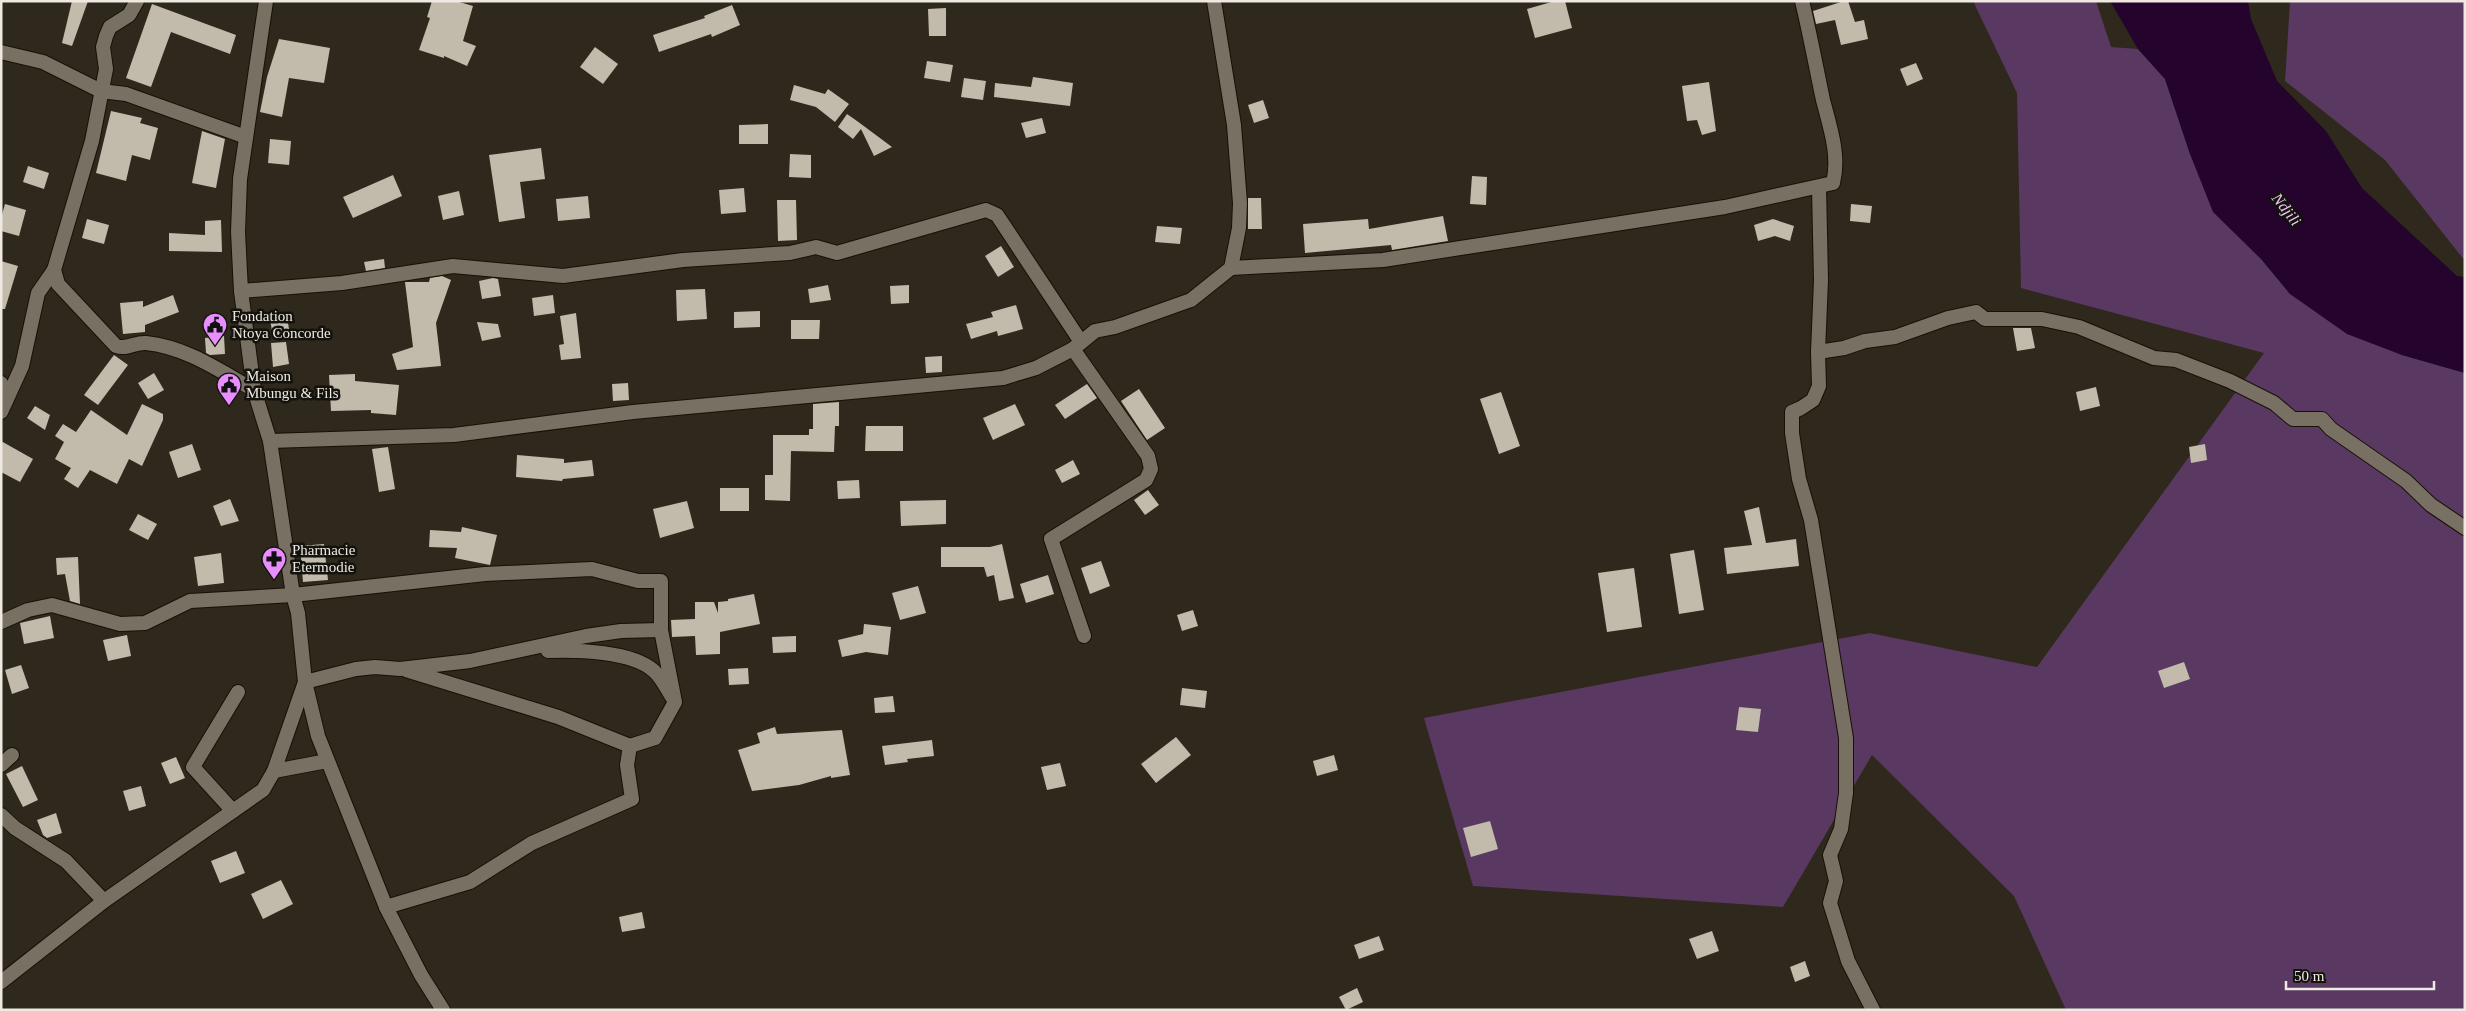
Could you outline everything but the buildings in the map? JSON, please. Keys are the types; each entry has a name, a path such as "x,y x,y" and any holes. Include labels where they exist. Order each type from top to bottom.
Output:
{"street":[{"path":"4,406 22,366 38,293 54,270 92,141 106,69 103,47 106,36 110,27 129,15 137,1"},
{"path":"266,1 238,206 241,291 254,390 270,441 293,595 298,613 305,682 318,736 386,907 421,976 443,1010"},
{"path":"1214,1 1234,125 1240,203 1239,228 1231,268"},
{"path":"270,441 454,435 633,412 977,382 1003,378 1036,368 1077,346 1095,331 1115,327 1191,300 1231,268 1383,260 1726,207 1834,183 1836,172 1833,131 1824,101 1802,1"},
{"path":"1,52 43,62 101,91 126,94 246,137"},
{"path":"1818,187 1821,280 1818,352 1819,386 1813,400 1792,412 1792,433 1799,479 1811,520 1846,738 1846,794 1842,829 1830,855 1836,881 1830,903 1848,961 1873,1010"},
{"path":"241,291 342,284 453,266 563,276 683,260 790,253 816,247 837,253 986,210 997,215 1077,346 1148,456 1151,469 1146,480 1051,539 1084,636"},
{"path":"54,270 58,284 116,346 123,349 147,343 194,356 254,390"},
{"path":"1818,352 1865,341 1895,337 1948,318 1976,312 1985,319 2042,318 2079,326 2154,358 2176,360 2230,381 2274,403 2293,420 2322,419 2331,429 2406,481 2431,505 2465,528"},
{"path":"1,383 4,406"},
{"path":"1,622 28,610 52,606 120,624 145,623 190,601 293,595 485,574 592,568 638,581 661,581 661,630 675,702 654,738 630,746 558,717 400,669"},
{"path":"305,682 376,667 400,669 470,661 621,631 661,630"},
{"path":"518,651 583,650 627,658 654,671 675,702"},
{"path":"1,982 104,901 263,790 274,771 305,682"},
{"path":"233,811 192,767 238,692"},
{"path":"386,907 470,882 532,843 632,799 628,765 630,746"},
{"path":"1,765 12,755"},
{"path":"274,771 327,761"},
{"path":"1,815 16,828 66,861 104,901"},
{"path":"1,832 16,828"}],"shaded area":[{"path":"1973,1 2096,1 2111,47 2138,49 2165,79 2190,154 2262,260 2290,294 2402,355 2465,373 2465,1010 2066,1010 2014,896 1872,755 1783,907 1473,886 1424,718 1870,633 2037,667 2264,353 2021,288 2017,93"},
{"path":"2290,1 2465,1 2465,261 2385,160 2285,81"}],"water":[{"name":"Ndjili","path":"2110,1 2248,1 2251,19 2277,81 2326,131 2362,188 2457,276 2465,277 2465,373 2402,355 2347,334 2290,294 2262,260 2213,212 2190,154 2165,79 2138,49"}],"place":[{"name":"Fondation Ntoya Concorde","path":"215,346"},
{"name":"Maison Mbungu & Fils","path":"229,406"},
{"name":"Pharmacie Etermodie","path":"274,580"}]}
